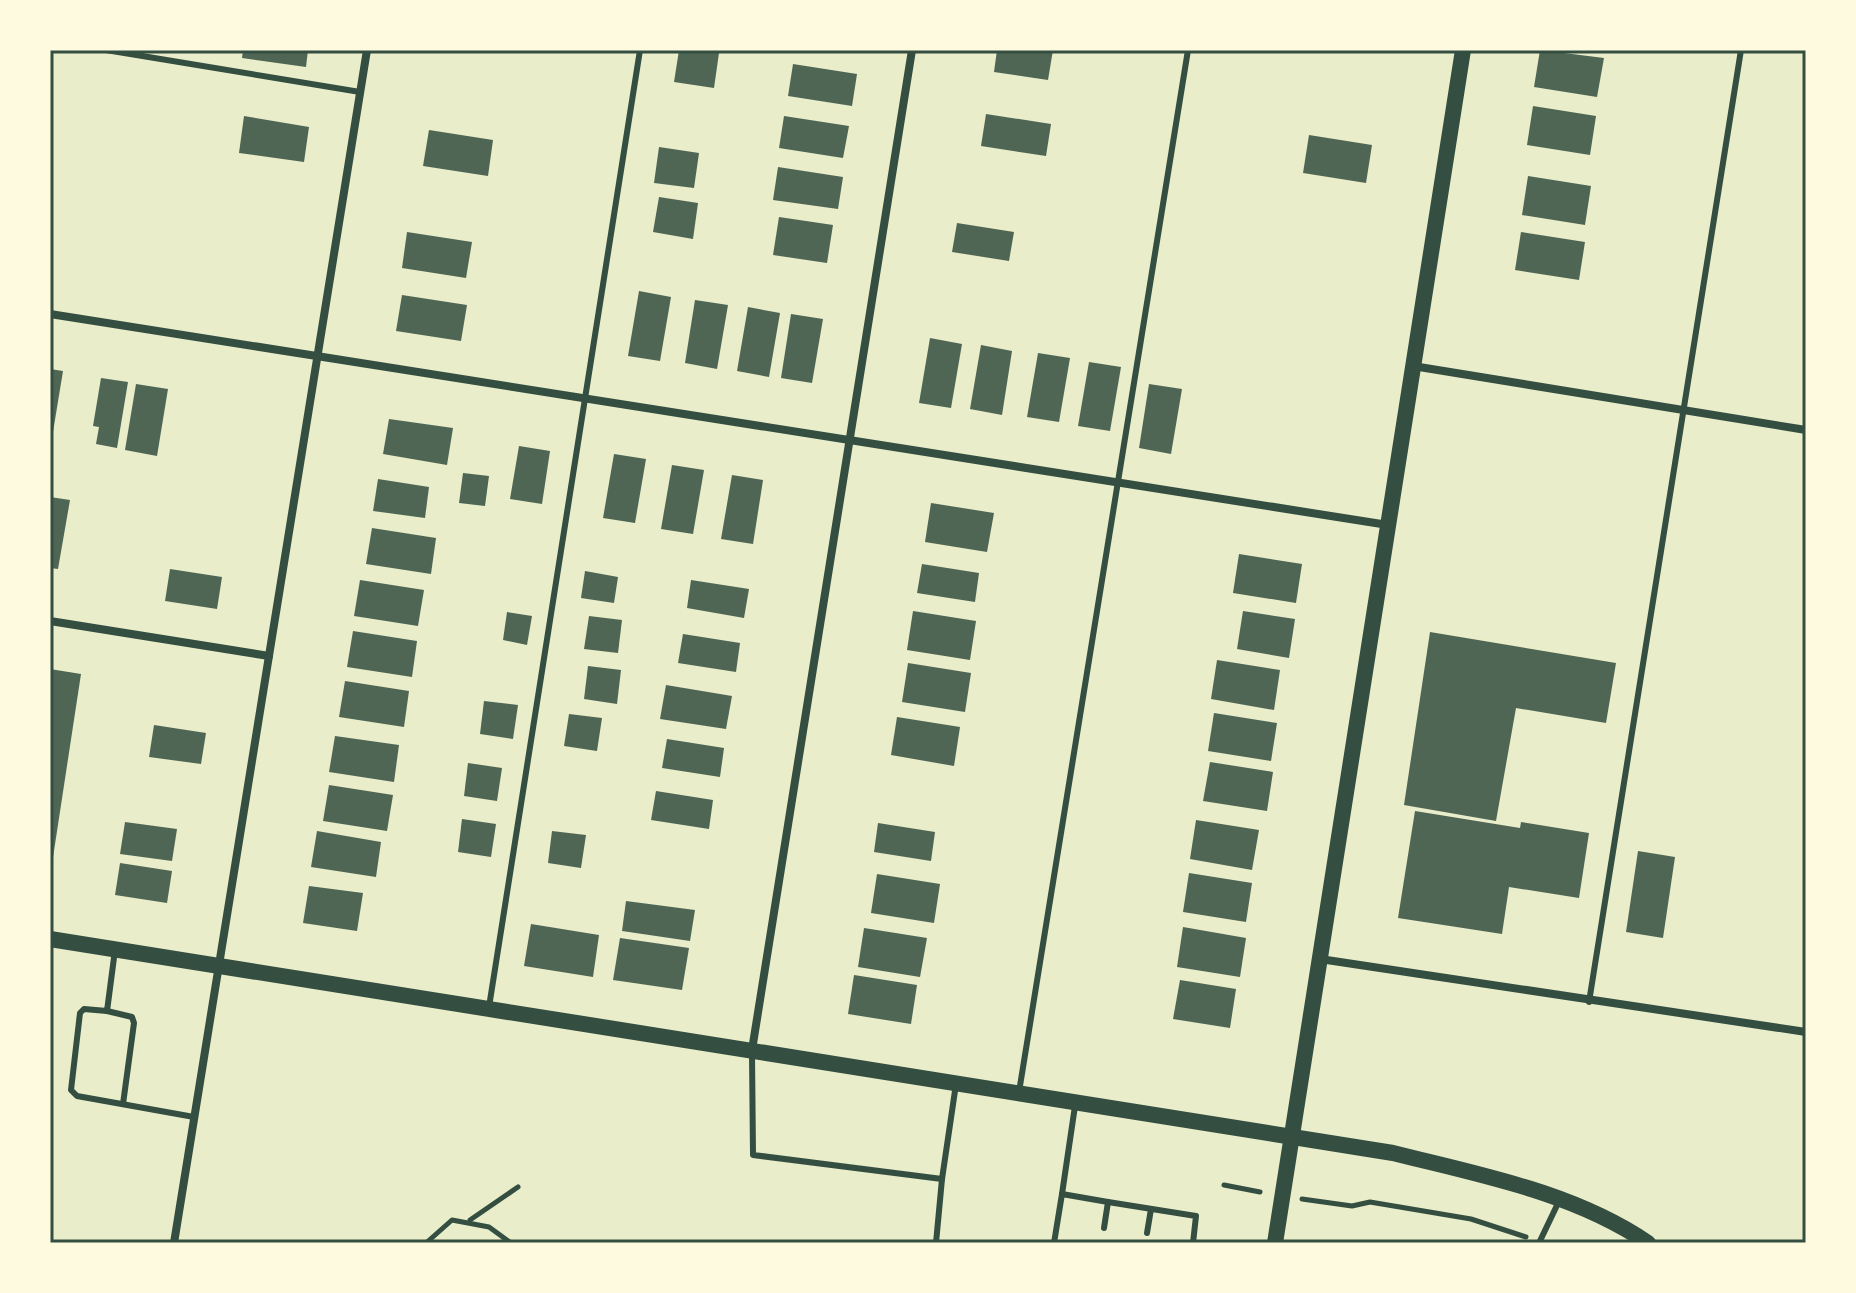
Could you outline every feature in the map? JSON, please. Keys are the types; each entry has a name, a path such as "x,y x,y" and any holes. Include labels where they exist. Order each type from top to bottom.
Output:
{"main road":[{"path":"1275,1243 1463,50"},
{"path":"50,939 1393,1153 1521,1185 1560,1199 1648,1243"}],"street":[{"path":"174,1243 367,50"},
{"path":"752,1050 912,50"},
{"path":"50,314 1388,525"},
{"path":"1412,366 1806,430"},
{"path":"50,621 269,656"},
{"path":"1319,959 1589,1002 1806,1032"}],"lane":[{"path":"106,50 360,92"},
{"path":"489,1009 640,50"},
{"path":"1019,1092 1188,50"},
{"path":"1589,1002 1741,50"},
{"path":"107,1011 115,950"},
{"path":"123,1104 134,1023 132,1017 84,1009 80,1013 70,1084 77,1096 194,1117"},
{"path":"752,1050 753,1155 942,1179"},
{"path":"936,1243 956,1082"},
{"path":"1054,1243 1075,1102"},
{"path":"1062,1194 1196,1216 1193,1243"},
{"path":"1539,1242 1560,1199"},
{"path":"1104,1228 1108,1202"},
{"path":"1147,1233 1151,1209"}],"path":[{"path":"1224,1185 1352,1206 1370,1202 1471,1219 1539,1242"},
{"path":"469,1221 518,1187"},
{"path":"426,1243 452,1220 489,1227 511,1243"}],"building":[{"path":"243,50 308,50 306,67 242,58"},
{"path":"679,50 719,53 714,88 674,82"},
{"path":"997,50 1053,50 1048,80 994,72"},
{"path":"1540,50 1604,58 1597,97 1534,87"},
{"path":"793,64 857,74 852,106 788,96"},
{"path":"1533,106 1596,116 1590,155 1527,145"},
{"path":"986,114 1051,124 1046,156 981,146"},
{"path":"244,116 309,127 304,162 239,153"},
{"path":"784,116 849,126 843,158 779,148"},
{"path":"429,130 493,140 488,176 423,166"},
{"path":"1309,135 1372,145 1366,183 1303,173"},
{"path":"659,147 699,153 694,188 654,183"},
{"path":"778,167 843,177 838,209 773,200"},
{"path":"1528,176 1591,186 1585,225 1522,215"},
{"path":"659,197 698,203 693,239 653,232"},
{"path":"779,217 833,225 827,263 773,255"},
{"path":"957,223 1014,232 1009,261 952,252"},
{"path":"407,232 472,242 466,278 402,268"},
{"path":"1521,232 1585,242 1579,280 1515,270"},
{"path":"639,291 671,297 660,361 628,356"},
{"path":"402,295 467,305 461,341 396,331"},
{"path":"695,300 728,305 717,369 685,363"},
{"path":"748,307 780,313 769,377 737,371"},
{"path":"791,314 823,319 812,383 781,378"},
{"path":"930,338 962,344 951,408 919,403"},
{"path":"981,345 1012,351 1002,415 970,409"},
{"path":"1038,353 1070,358 1059,422 1027,417"},
{"path":"1089,362 1121,367 1110,431 1078,426"},
{"path":"50,369 63,371 52,438 50,438"},
{"path":"101,378 128,382 117,448 96,444 99,427 93,426"},
{"path":"136,384 168,389 157,456 125,450"},
{"path":"1149,384 1182,389 1171,454 1139,448"},
{"path":"389,419 453,428 447,465 383,454"},
{"path":"519,446 550,451 542,504 510,499"},
{"path":"614,454 646,459 635,523 603,518"},
{"path":"672,465 704,470 693,534 661,529"},
{"path":"463,473 489,476 485,506 459,503"},
{"path":"732,475 763,480 753,544 721,539"},
{"path":"378,479 429,487 425,518 373,511"},
{"path":"50,497 70,500 58,569 50,568"},
{"path":"931,503 994,513 987,552 925,542"},
{"path":"372,528 436,538 431,574 366,564"},
{"path":"1239,554 1302,564 1296,603 1233,593"},
{"path":"922,564 979,573 975,602 917,593"},
{"path":"170,569 222,577 217,609 165,601"},
{"path":"585,571 618,577 614,603 581,598"},
{"path":"360,580 424,590 418,626 354,616"},
{"path":"691,580 749,589 744,618 687,608"},
{"path":"913,611 976,621 970,660 907,650"},
{"path":"1243,611 1295,619 1289,658 1237,649"},
{"path":"507,612 532,616 527,645 503,640"},
{"path":"589,616 622,620 618,653 584,649"},
{"path":"353,631 417,641 412,677 347,667"},
{"path":"1430,632 1616,663 1606,723 1516,708 1496,821 1404,805"},
{"path":"683,634 740,643 736,672 678,663"},
{"path":"1217,660 1280,670 1274,710 1211,699"},
{"path":"908,663 971,673 965,712 902,702"},
{"path":"588,666 621,670 617,704 584,699"},
{"path":"50,669 81,674 52,864 50,864"},
{"path":"345,681 409,691 404,727 339,717"},
{"path":"666,685 732,696 726,729 660,719"},
{"path":"484,701 518,705 513,739 480,734"},
{"path":"1214,713 1277,723 1271,761 1208,751"},
{"path":"569,714 602,718 597,751 564,746"},
{"path":"897,717 960,727 954,766 891,755"},
{"path":"154,725 206,733 201,764 149,757"},
{"path":"335,736 399,745 394,782 329,772"},
{"path":"667,739 724,748 720,777 662,768"},
{"path":"1210,762 1273,772 1267,811 1203,801"},
{"path":"468,763 502,768 497,801 464,796"},
{"path":"329,785 393,795 387,831 323,821"},
{"path":"656,791 713,800 709,829 651,820"},
{"path":"1415,811 1520,828 1521,822 1589,833 1579,898 1509,887 1502,934 1398,918"},
{"path":"462,819 496,824 491,857 458,852"},
{"path":"1196,820 1259,830 1252,870 1190,859"},
{"path":"125,822 177,829 172,861 120,854"},
{"path":"878,823 935,832 931,861 874,852"},
{"path":"317,831 381,842 376,877 311,867"},
{"path":"552,831 586,835 581,868 548,863"},
{"path":"1638,851 1675,857 1663,938 1626,932"},
{"path":"120,863 172,871 167,903 115,895"},
{"path":"1189,873 1252,883 1246,922 1183,912"},
{"path":"877,874 940,884 934,923 871,913"},
{"path":"309,886 363,893 357,931 303,923"},
{"path":"626,901 695,910 690,941 622,931"},
{"path":"531,924 599,935 593,977 524,966"},
{"path":"1183,927 1246,938 1240,977 1177,967"},
{"path":"864,928 927,938 920,977 858,967"},
{"path":"620,938 689,948 682,990 613,980"},
{"path":"854,975 917,985 911,1024 848,1014"},
{"path":"1180,980 1236,989 1230,1028 1173,1019"}]}
